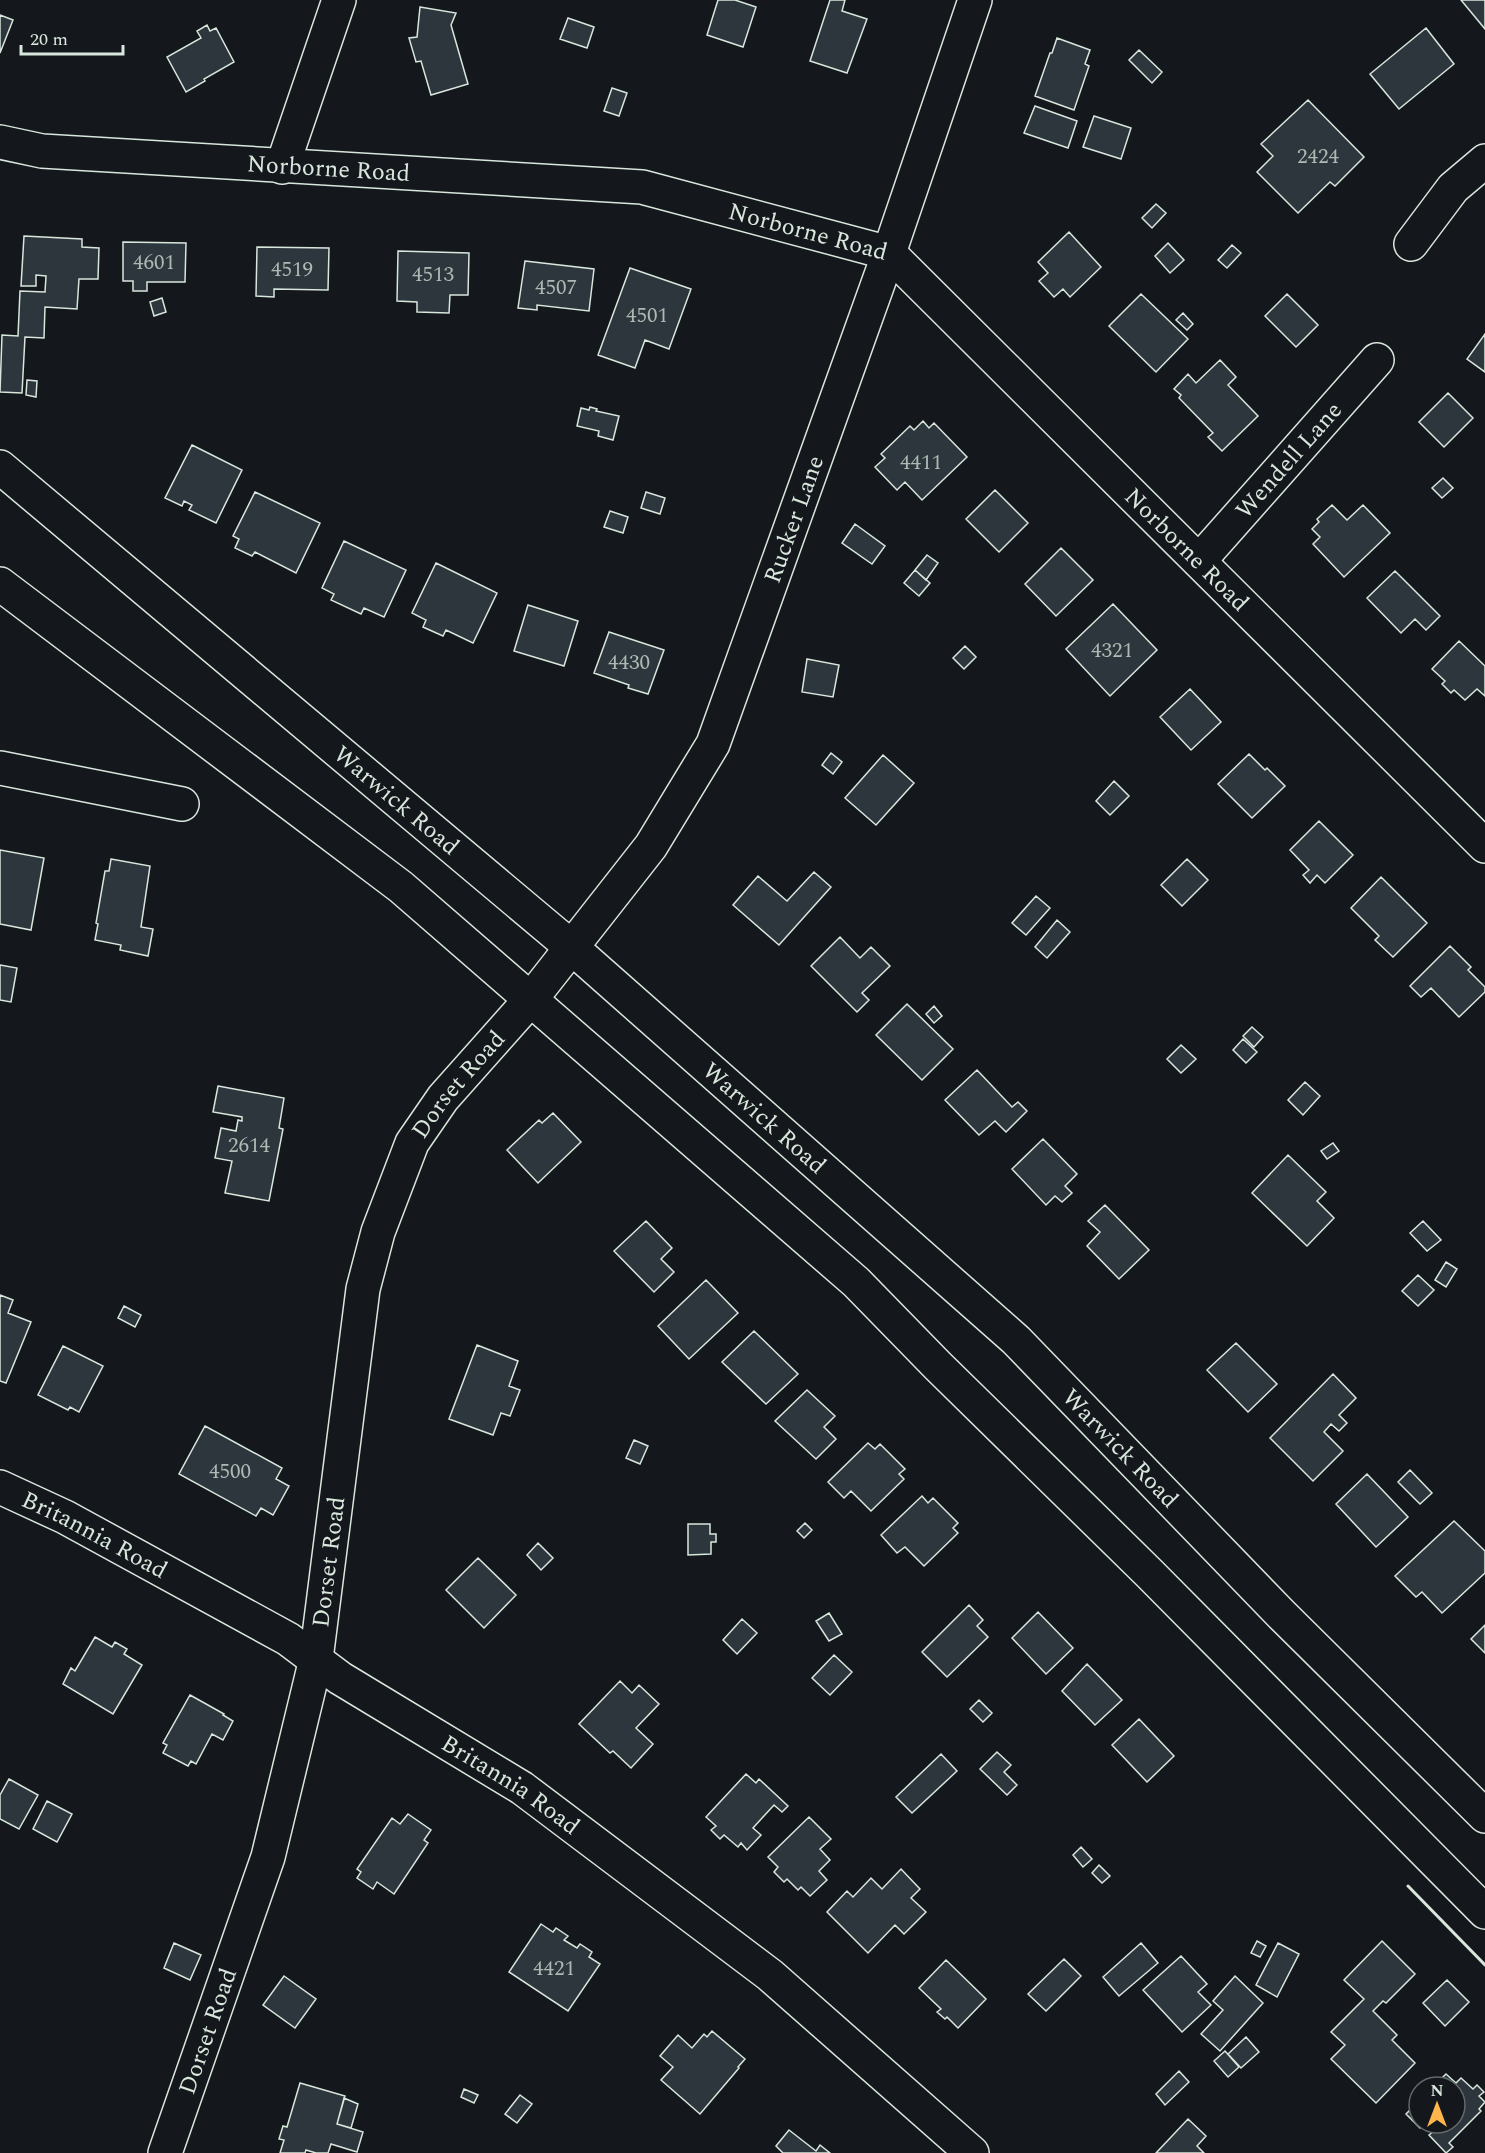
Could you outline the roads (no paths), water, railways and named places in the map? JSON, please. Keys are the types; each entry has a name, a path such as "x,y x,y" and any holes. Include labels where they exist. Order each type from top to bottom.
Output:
{"street":[{"path":"282,167 339,0"},
{"name":"Rucker Lane","path":"531,999 570,946 651,846 713,744 889,253 975,0"},
{"name":"Norborne Road","path":"0,142 42,151 642,187 889,253 1485,846"},
{"path":"1411,244 1453,188 1485,161"},
{"name":"Wendell Lane","path":"1199,561 1377,360"},
{"name":"Warwick Road","path":"0,466 570,946 1016,1340 1281,1614 1485,1816"},
{"path":"0,584 401,887 856,1282 1485,1912"},
{"path":"0,768 182,804"},
{"name":"Dorset Road","path":"165,2153 268,1857 316,1659 363,1289 378,1232 412,1143 443,1098 531,999"},
{"name":"Britannia Road","path":"0,1487 65,1517 288,1639 340,1678 522,1788 770,1975 972,2153"}]}
